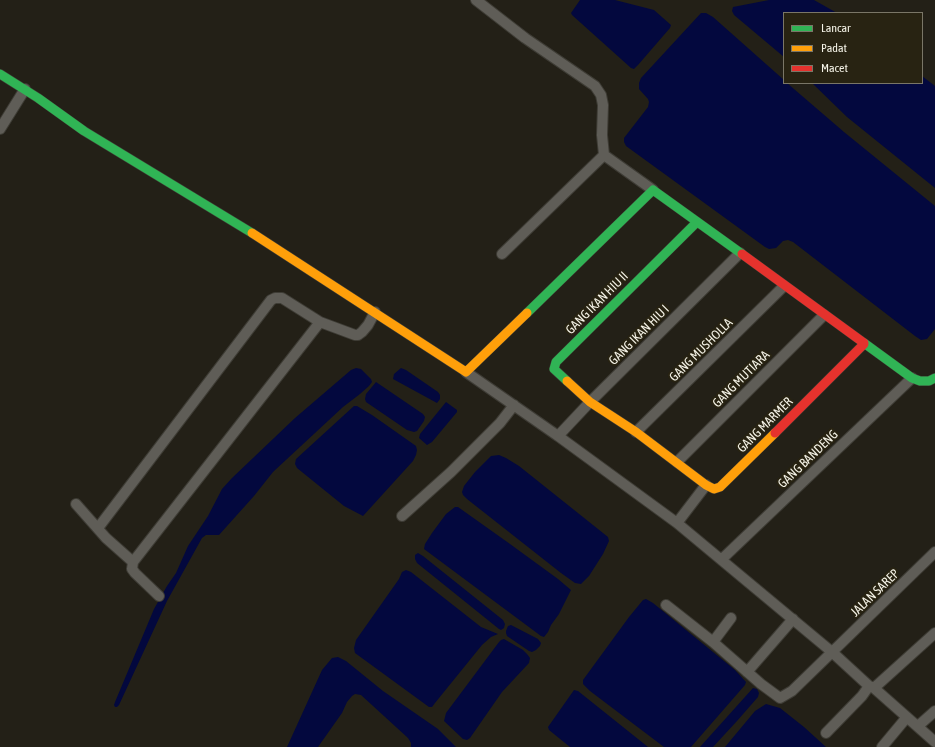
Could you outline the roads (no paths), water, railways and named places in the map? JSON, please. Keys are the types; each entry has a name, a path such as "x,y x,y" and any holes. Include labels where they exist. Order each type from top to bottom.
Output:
{"street":[{"path":"476,0 525,38 595,86 601,95 604,105 602,141 604,155 912,378 920,381 929,381 935,378"},
{"path":"0,74 25,89 84,132 250,232 412,336 558,436 677,523 722,559 789,622 829,655 872,687 904,720 918,726 935,742"},
{"path":"0,128 25,89"},
{"path":"502,254 604,155"},
{"path":"466,372 652,190"},
{"name":"GANG IKAN HIU II","path":"590,402 554,368 556,362 697,222"},
{"name":"GANG IKAN HIU I","path":"558,436 590,402 740,254"},
{"name":"GANG MUSHOLLA","path":"636,432 784,286"},
{"path":"98,528 271,300 275,298 282,298 320,322 355,335 358,335 365,329 374,312"},
{"name":"GANG MUTIARA","path":"677,462 824,315"},
{"path":"159,596 135,573 132,569 133,562 320,322"},
{"name":"GANG MARMER","path":"705,487 714,489 720,487 864,344"},
{"name":"GANG BANDENG","path":"722,559 912,378"},
{"path":"590,402 636,432 677,462 705,487 677,523"},
{"path":"402,516 451,472 503,419 514,405"},
{"path":"76,504 110,542 133,562"},
{"name":"JALAN SAREP","path":"747,672 780,698 792,691 935,552"},
{"path":"666,605 713,642 747,672 789,622"},
{"path":"713,642 731,618"},
{"path":"826,733 862,696 935,633"},
{"path":"918,726 935,711"},
{"path":"882,747 893,736 904,720"}]}
